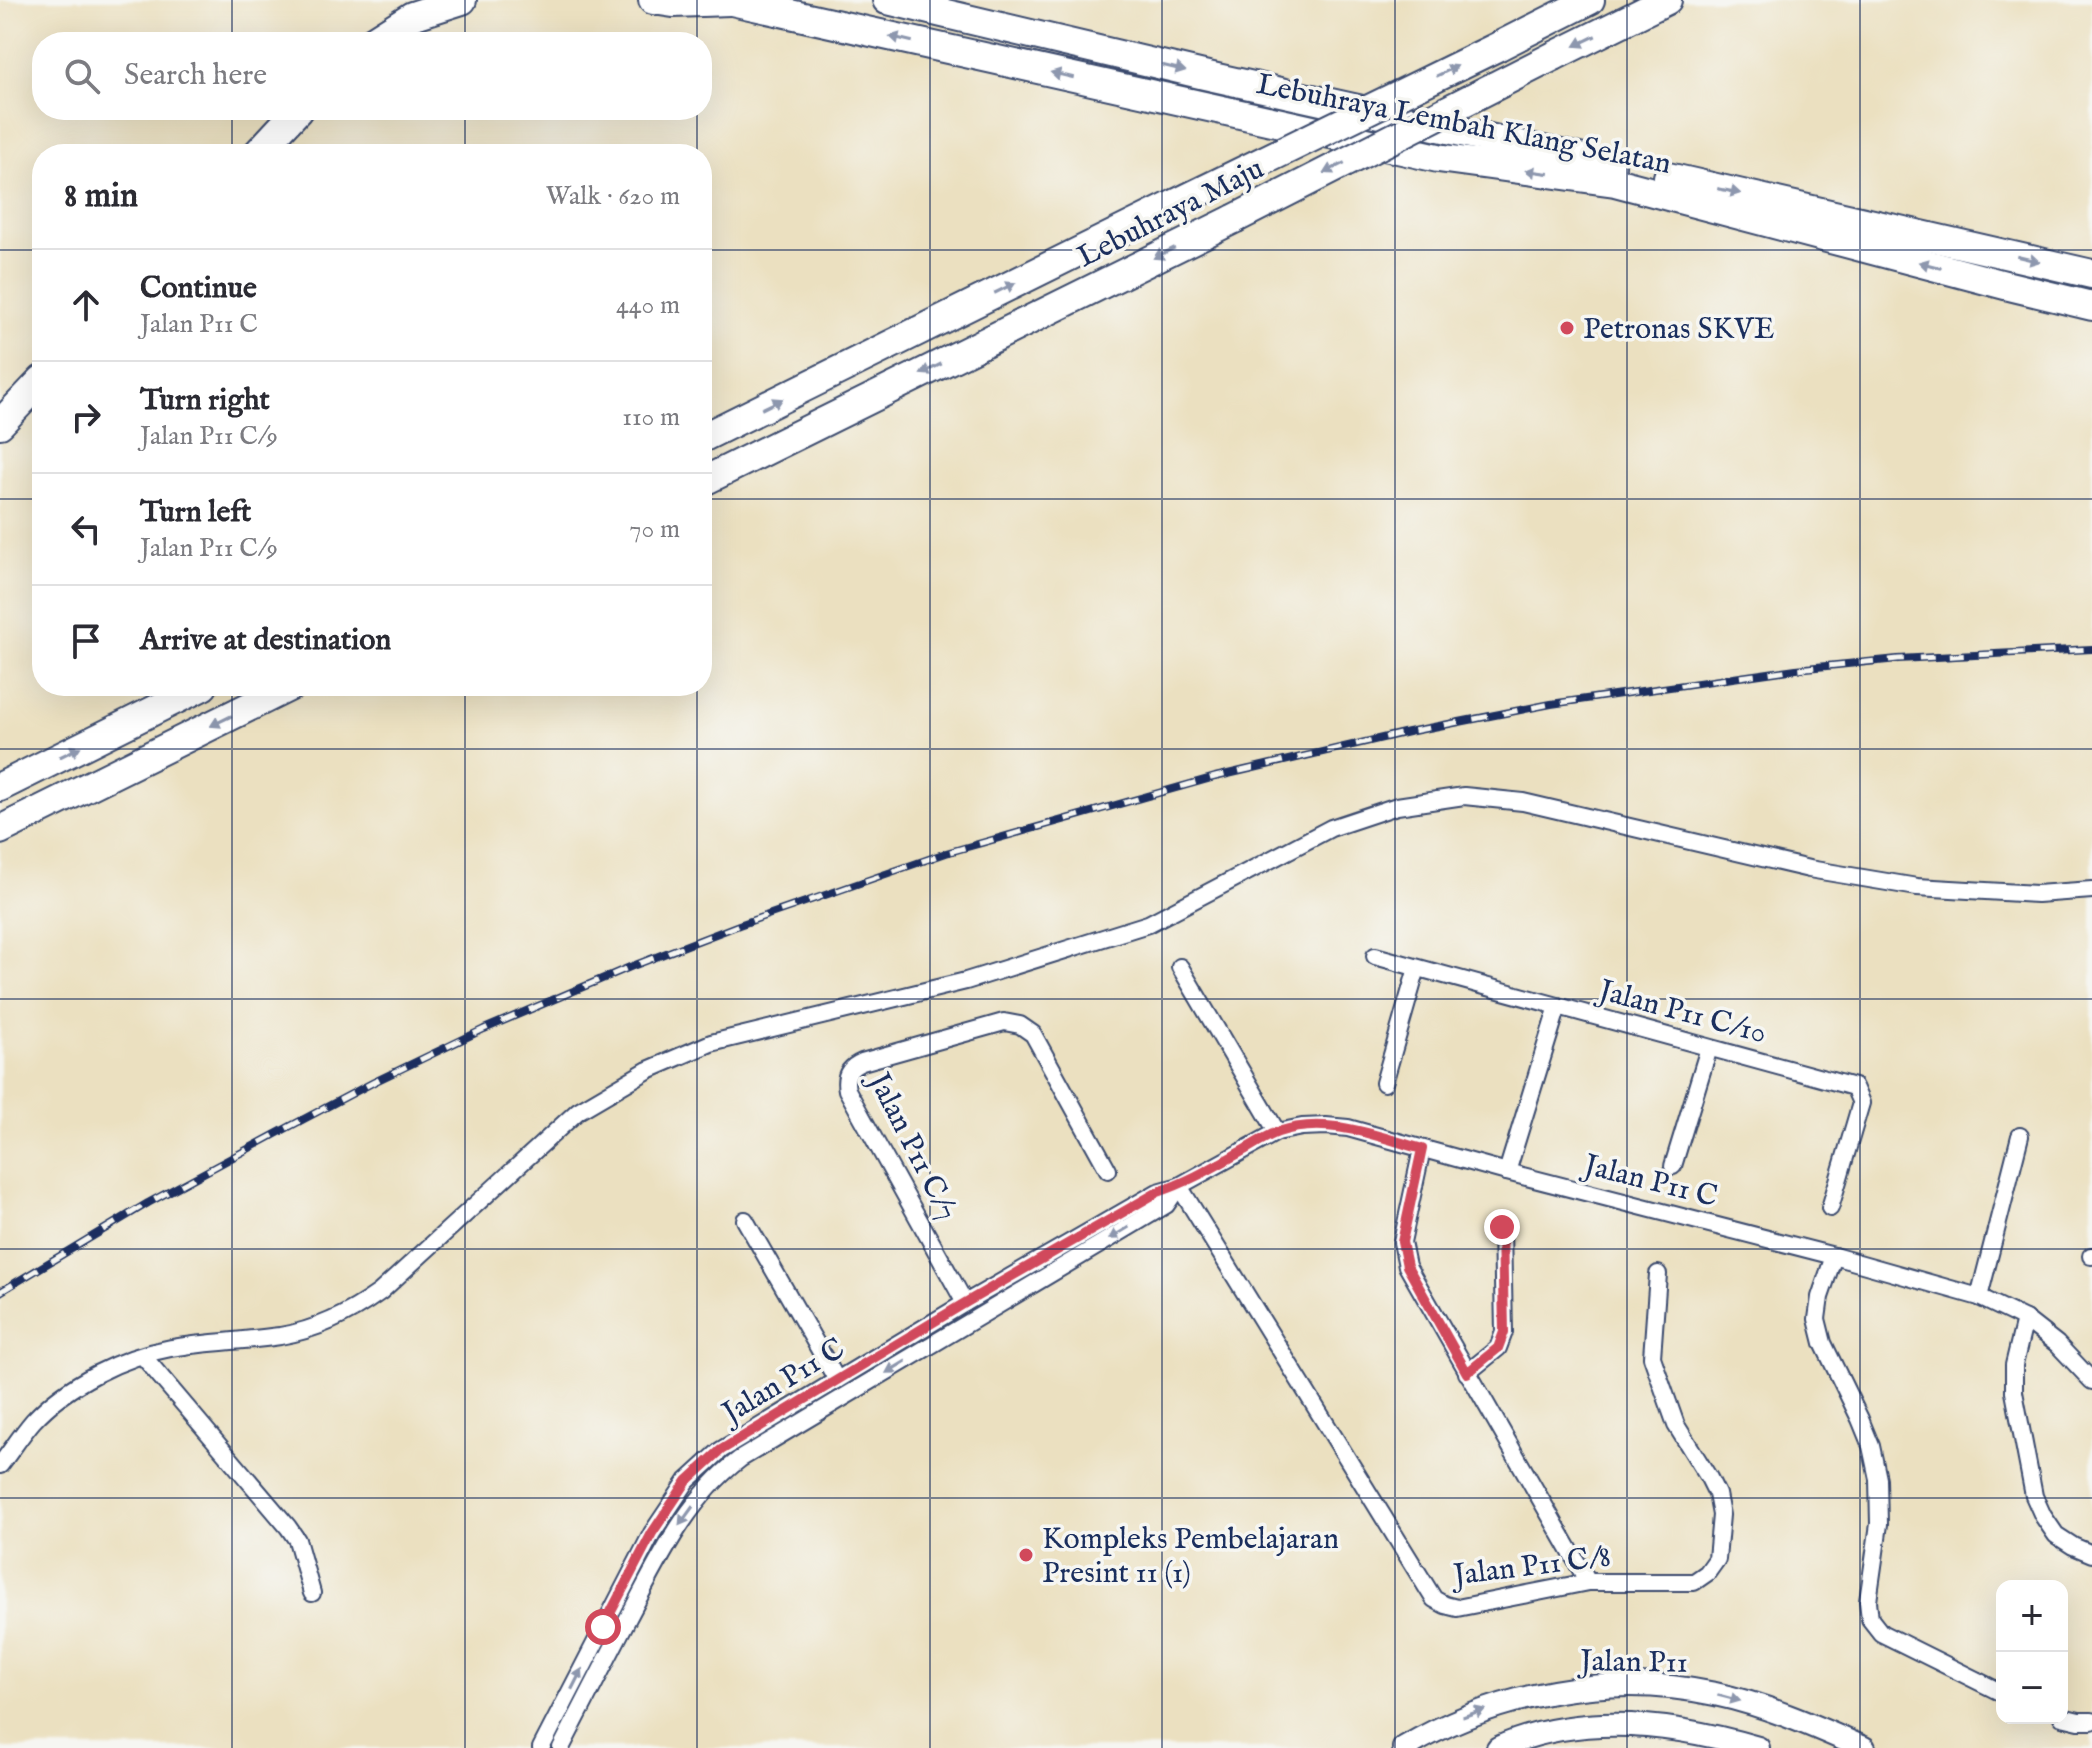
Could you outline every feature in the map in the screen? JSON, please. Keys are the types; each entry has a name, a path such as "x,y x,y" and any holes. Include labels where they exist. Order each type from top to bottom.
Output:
{"highway":[{"path":"387,32 412,16 462,0"},
{"name":"Lebuhraya Lembah Klang Selatan","path":"653,0 673,3 728,0 1438,158 1615,182 2092,306"},
{"name":"Lebuhraya Lembah Klang Selatan","path":"887,0 2092,274"},
{"name":"Lebuhraya Maju","path":"712,433 1590,0"},
{"name":"Lebuhraya Maju","path":"712,477 1234,219 1667,0"},
{"path":"266,144 289,120"},
{"path":"0,424 32,390"},
{"path":"0,787 183,696"},
{"path":"0,830 271,696"}],"main road":[{"name":"Jalan P11","path":"1412,1746 1460,1719 1509,1701 1557,1691 1632,1685 1716,1694 1786,1715 1864,1748"},
{"path":"1498,1748 1544,1732 1578,1726 1612,1725 1690,1731 1758,1748"}],"street":[{"path":"0,1465 34,1420 68,1391 102,1371 171,1348 284,1335 314,1327 362,1305 578,1111 648,1070 711,1043 966,981 1148,924 1331,828 1397,806 1464,796 1523,802 1809,869 1917,887 2092,893"},
{"name":"Jalan P11 C/10","path":"1375,956 1854,1087 1861,1103 1830,1208"},
{"path":"1180,967 1277,1132"},
{"path":"1384,1083 1417,968"},
{"path":"1507,1172 1558,1006"},
{"name":"Jalan P11 C/7","path":"965,1303 847,1090 847,1072 853,1066 1004,1022 1020,1025 1033,1034 1108,1170"},
{"path":"1673,1166 1709,1048"},
{"name":"Jalan P11 C","path":"541,1748 652,1533 687,1481 721,1450 965,1303 1158,1192 1179,1186 1277,1132 1302,1127 1348,1128 1979,1297 2025,1319 2057,1344 2092,1381"},
{"path":"1979,1297 2020,1136"},
{"path":"1422,1149 1402,1242 1407,1266 1588,1582"},
{"name":"Jalan P11 C","path":"561,1748 668,1541 717,1478 740,1459 1166,1205 1179,1186"},
{"name":"Jalan P11 C/8","path":"1179,1186 1434,1599 1457,1608 1588,1582 1694,1582 1707,1573 1717,1559 1721,1515 1717,1494 1676,1425 1652,1357 1658,1274"},
{"path":"745,1220 837,1380"},
{"path":"1467,1373 1498,1348 1504,1332 1502,1227"},
{"path":"1834,1256 1820,1297 1817,1319 1823,1343 1871,1446 1878,1479 1879,1524 1868,1601 1870,1619 1881,1633 1996,1690"},
{"path":"2025,1319 2014,1365 2014,1392 2034,1496 2056,1535 2092,1554"},
{"path":"143,1356 288,1527 297,1540 312,1593"},
{"path":"2068,1718 2092,1721"}],"railway":[{"path":"0,1292 148,1203 374,1082 484,1029 739,925 946,853 1215,777 1408,732 1551,704 1796,669 1898,659 2092,649"}],"place":[{"name":"Petronas SKVE","path":"1567,328"},
{"name":"Kompleks Pembelajaran Presint 11 (1)","path":"1026,1555"}],"route":[{"path":"603,1627 652,1533 687,1481 721,1450 965,1303 1158,1192 1179,1186 1277,1132 1302,1127 1348,1128 1422,1149 1402,1242 1403,1255 1467,1373 1498,1348 1504,1332 1502,1227"}]}
